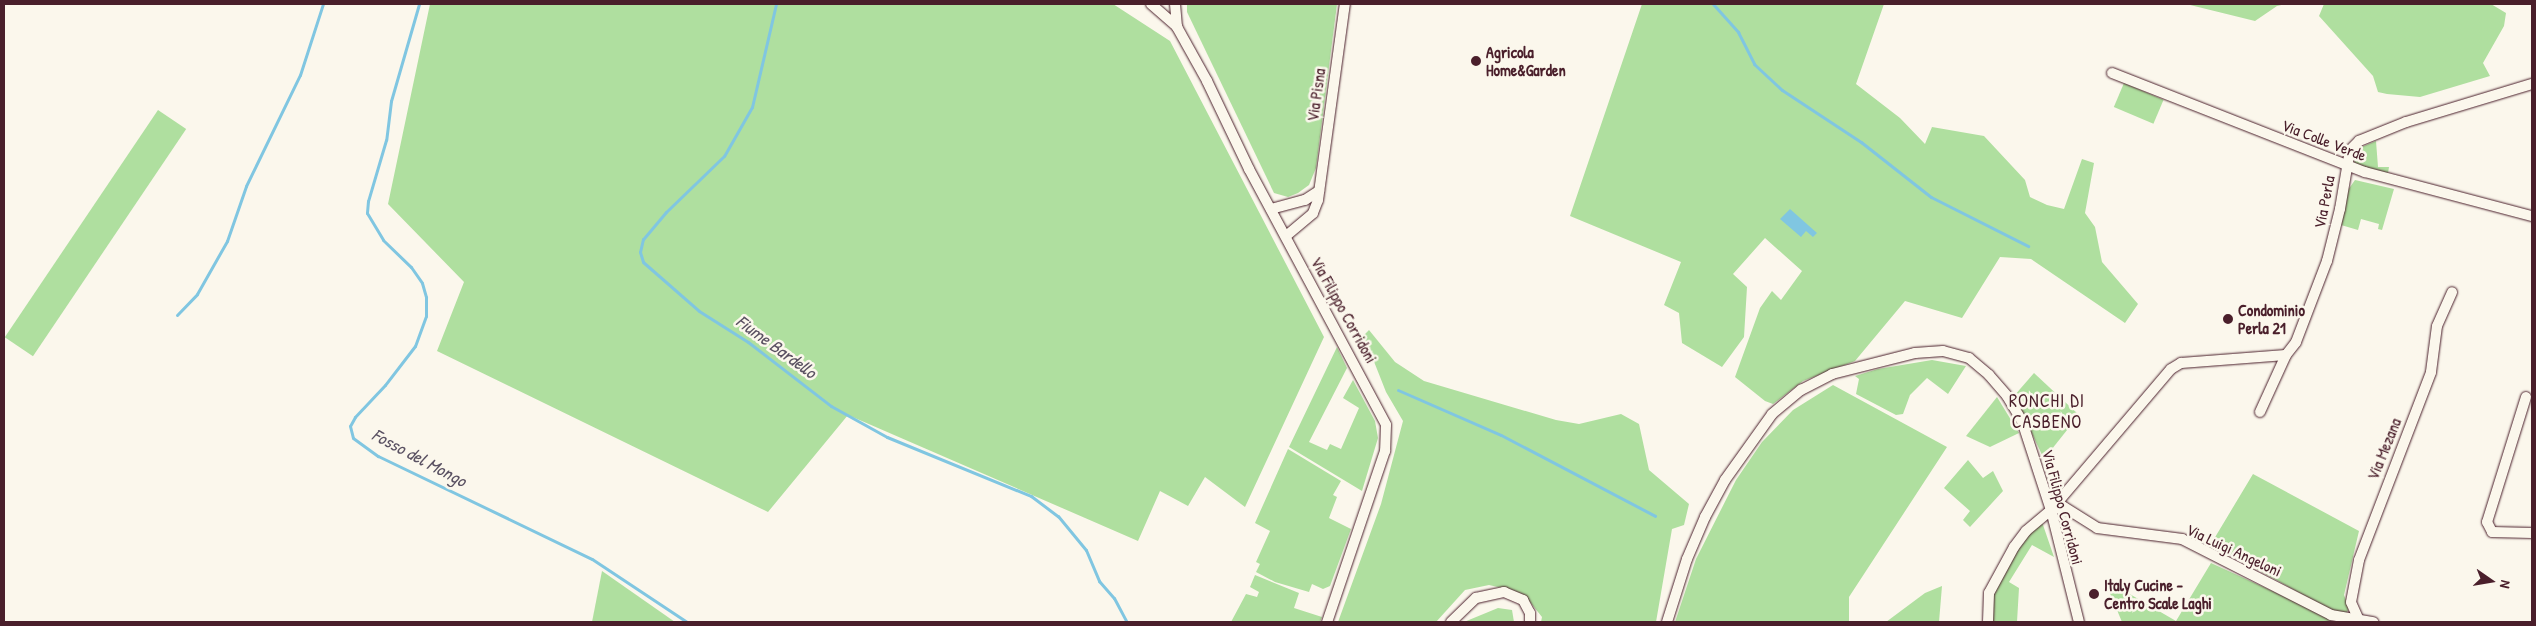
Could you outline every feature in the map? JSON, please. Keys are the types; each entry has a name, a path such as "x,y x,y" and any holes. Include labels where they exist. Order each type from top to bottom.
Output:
{"street":[{"name":"Via Filippo Corridoni","path":"1151,4 1177,27"},
{"name":"Via Filippo Corridoni","path":"1174,4 1177,27 1386,425 1385,451 1327,622"},
{"name":"Via Pisna","path":"1286,236 1313,213 1319,191 1345,4"},
{"name":"Via Colle Verde","path":"2112,73 2346,166 2532,216"},
{"name":"Via Perla","path":"2260,412 2286,355 2296,342 2326,261 2340,209 2350,150 2373,134 2532,84"},
{"path":"1271,209 1305,200 1319,191"},
{"name":"Via Mezana","path":"2358,618 2351,602 2360,560 2431,372 2436,326 2452,292"},
{"name":"Via Filippo Corridoni","path":"1667,622 1687,559 1705,517 1725,480 1772,414 1801,390 1832,374 1915,353 1943,351 1969,358 2007,396 2022,421 2051,510 2079,622"},
{"path":"1988,622 1989,593 1994,580 2026,531 2051,510 2171,369 2181,363 2286,355"},
{"path":"2526,397 2487,522 2492,532 2532,533"},
{"name":"Via Luigi Angeloni","path":"2051,510 2064,507 2096,528 2182,539 2341,619 2358,618 2373,622"},
{"path":"1451,622 1476,598 1504,592 1523,600 1530,614 1530,622"}],"green space":[{"path":"430,4 1113,4 1170,41 1324,337 1245,507 1205,477 1188,506 1160,491 1138,541 848,415 768,512 437,351 464,282 388,204"},
{"path":"1187,4 1337,4 1316,168 1309,185 1298,193 1288,197 1274,193 1187,12"},
{"path":"1642,4 1884,4 1856,84 1900,118 1925,144 1932,127 1984,136 2025,180 2030,197 2047,205 2064,209 2082,159 2094,163 2085,213 2095,227 2102,262 2138,304 2125,323 2031,259 2000,257 1962,318 1905,301 1855,361 1803,381 1773,404 1765,401 1735,377 1760,308 1772,291 1781,300 1802,271 1765,238 1733,274 1747,287 1744,337 1722,367 1682,343 1679,313 1664,305 1681,262 1570,216"},
{"path":"2186,4 2286,4 2277,6 2255,21"},
{"path":"2324,4 2491,4 2506,13 2504,26 2483,63 2490,76 2420,97 2378,92 2373,76 2319,16"},
{"path":"2124,83 2164,100 2153,124 2114,107"},
{"path":"158,110 186,129 33,356 5,337"},
{"path":"2376,141 2378,167 2389,167 2388,173 2358,167 2354,163 2359,148"},
{"path":"2355,180 2394,189 2382,230 2378,229 2379,224 2361,219 2358,230 2341,225 2348,190"},
{"path":"1369,330 1395,362 1424,381 1556,420 1579,424 1621,414 1639,424 1649,470 1689,504 1684,525 1672,529 1656,622 1541,622 1542,617 1530,602 1511,590 1489,585 1465,590 1436,622 1338,622 1381,504 1403,421 1386,392 1371,354 1359,340"},
{"path":"1337,347 1347,368 1309,442 1327,450 1330,444 1341,449 1359,408 1343,398 1353,380 1375,421 1378,438 1362,491 1289,447"},
{"path":"1932,360 1966,366 1948,394 1927,378 1910,395 1903,414 1896,415 1856,394 1859,379 1855,376 1878,369"},
{"path":"2034,373 2079,415 2044,459 2014,396"},
{"path":"1833,385 1947,447 1849,597 1849,622 1675,622 1696,559 1736,480 1762,442 1793,410"},
{"path":"1997,397 2019,433 1990,447 1966,436"},
{"path":"1288,449 1341,481 1333,495 1337,497 1329,518 1351,529 1330,586 1323,589 1312,584 1309,592 1275,582 1256,572 1260,564 1256,562 1270,531 1255,523"},
{"path":"1968,460 1983,478 1993,471 2003,491 1970,527 1963,520 1970,511 1944,488"},
{"path":"2253,474 2359,531 2344,595 2349,608 2346,614 2334,612 2211,544"},
{"path":"2042,522 2054,557 2032,545 2009,582 2019,588 2017,622 1991,622 1992,591 2013,552 2032,528"},
{"path":"2211,563 2318,612 2333,622 2122,622 2104,579 2176,621"},
{"path":"602,571 675,622 592,622"},
{"path":"1255,575 1299,593 1294,608 1322,617 1320,622 1231,622 1246,594 1257,597 1259,592 1250,587"},
{"path":"1942,586 1939,622 1886,622 1925,593"},
{"path":"1498,608 1512,610 1514,622 1464,622"}],"water":[{"path":"1790,209 1817,233 1813,237 1806,231 1801,237 1780,219"}],"waterway":[{"path":"177,315 197,294 227,241 246,186 300,75 323,4"},
{"name":"Fosso del Mongo","path":"419,4 391,101 386,140 368,201 367,213 383,240 411,267 422,283 426,297 426,316 415,346 385,385 355,417 350,426 353,438 378,456 592,559 687,622"},
{"name":"Fiume Bardello","path":"776,4 752,107 724,156 666,212 643,239 640,252 643,262 699,311 748,342 831,406 887,437 1031,496 1058,516 1086,550 1099,581 1114,598 1127,622"},
{"path":"1713,4 1738,32 1754,64 1782,90 1861,142 1931,197 2028,246"},
{"path":"1398,390 1501,435 1655,516"}],"place":[{"name":"Agricola Home&Garden","path":"1476,61"},
{"name":"Condominio Perla 21","path":"2228,319"},
{"name":"Italy Cucine - Centro Scale Laghi","path":"2094,594"}],"district":[{"name":"RONCHI DI CASBENO","path":"2047,412"}]}
